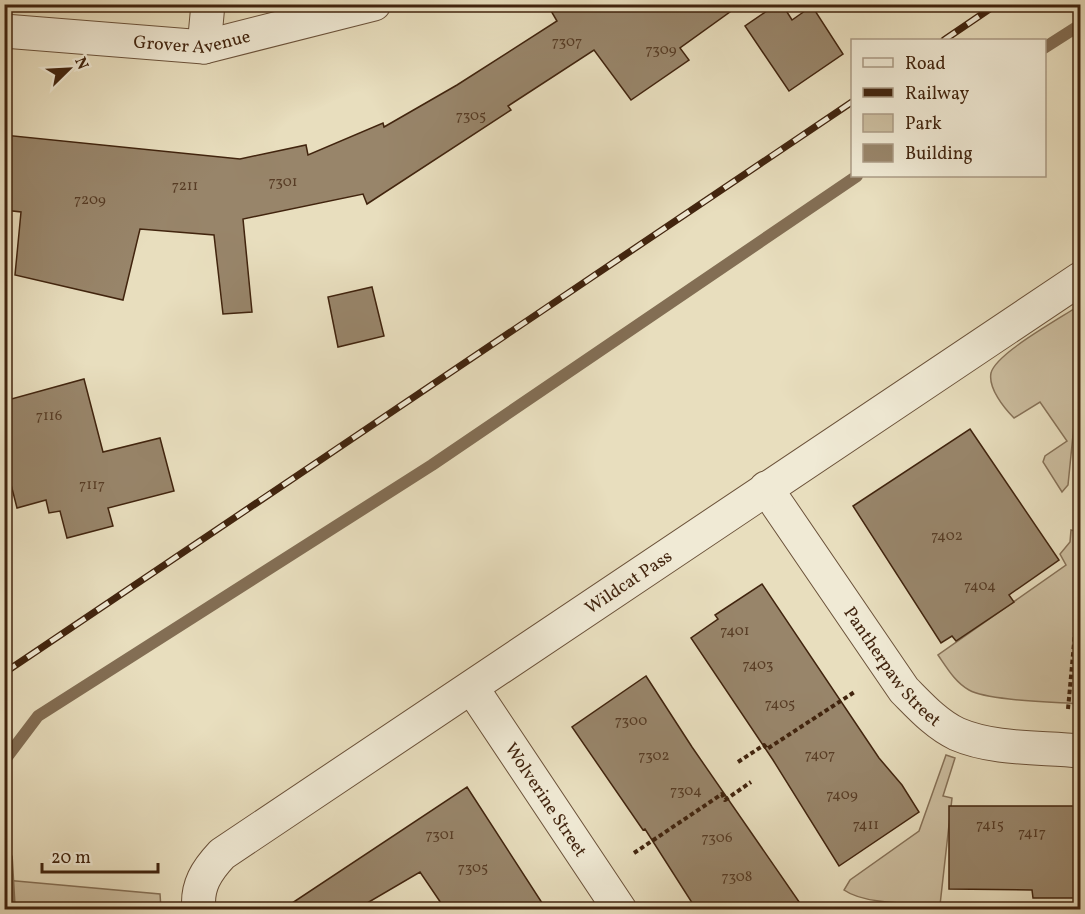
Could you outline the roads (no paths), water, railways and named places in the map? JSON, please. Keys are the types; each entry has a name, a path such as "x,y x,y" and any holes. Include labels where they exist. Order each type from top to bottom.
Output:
{"street":[{"path":"204,47 208,4"},
{"name":"Grover Avenue","path":"4,31 204,47 374,4"},
{"name":"Wildcat Pass","path":"199,906 200,885 208,869 222,854 1080,279"},
{"name":"Pantherpaw Street","path":"766,488 904,690 926,713 958,734 991,744 1080,751"},
{"name":"Wolverine Street","path":"472,688 620,909"}],"waterway":[{"path":"1046,47 1080,25"},
{"path":"4,761 38,716 432,465 856,177"},
{"path":"4,853 7,858 10,910"}],"railway":[{"path":"945,39 997,4"},
{"path":"4,673 851,103"}]}
